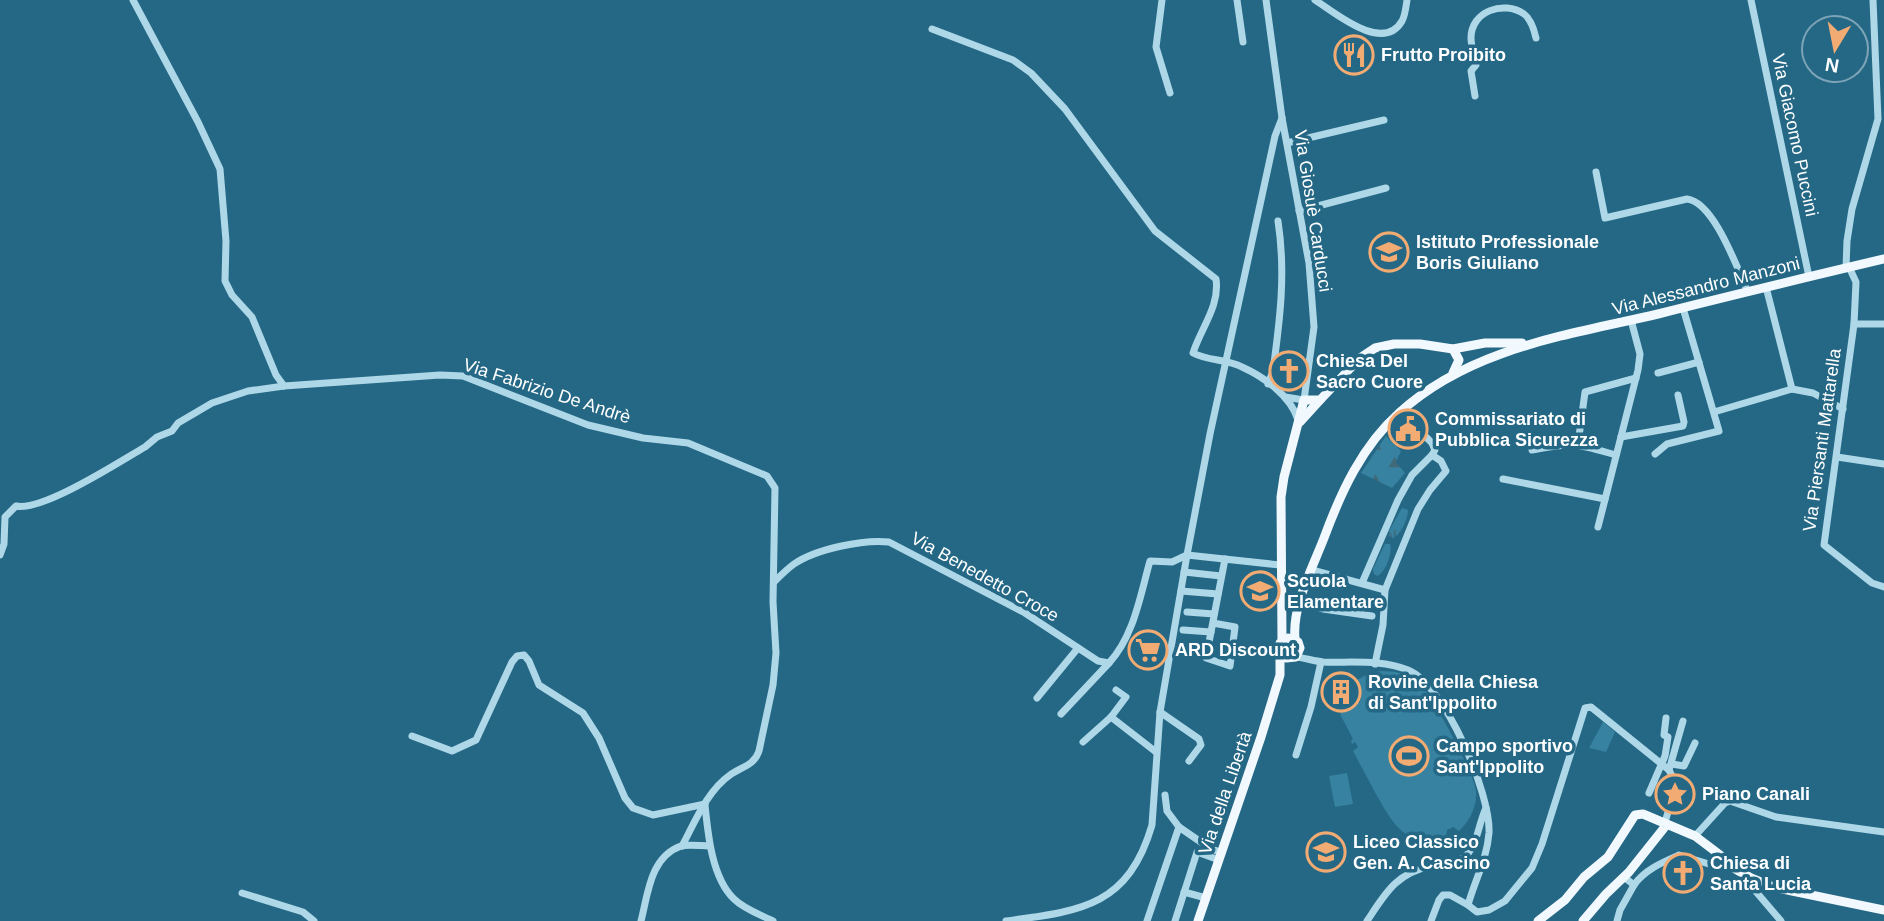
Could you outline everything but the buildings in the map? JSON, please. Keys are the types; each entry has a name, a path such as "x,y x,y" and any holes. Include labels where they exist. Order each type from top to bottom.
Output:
{"main road":[{"name":"Via Alessandro Manzoni","path":"1299,423 1360,358 1374,348 1411,344 1453,349 1485,343 1502,349 1884,259"},
{"path":"1453,349 1458,360 1453,373"},
{"path":"1295,651 1294,629 1300,601 1352,472 1378,435 1400,411 1453,373 1502,349"},
{"path":"1304,400 1320,400"},
{"name":"Via Giosuè Carducci","path":"1280,654 1283,604 1280,565 1281,497 1283,477 1304,400"},
{"path":"1282,640 1289,638 1295,651"},
{"path":"1280,654 1295,651"},
{"name":"Via della Libertà","path":"1198,921 1280,675 1295,651"},
{"name":"Via della Libertà","path":"1280,654 1280,675"},
{"path":"1538,921 1565,900 1584,877 1608,857 1635,815 1643,814 1695,836 1732,867 1773,887 1884,911"},
{"path":"1583,921 1624,877 1664,828 1665,823"}],"street":[{"path":"133,0 220,169 226,241 225,281 232,295 252,317 276,375 284,386"},
{"path":"1162,0 1156,47 1170,93"},
{"path":"1237,0 1243,42"},
{"name":"Via Giosuè Carducci","path":"1265,0 1282,118 1309,262 1314,327 1304,400"},
{"path":"1315,0 1365,32 1376,33 1387,33 1397,28 1403,20 1407,0"},
{"name":"Via Giacomo Puccini","path":"1751,0 1809,277"},
{"name":"Via Piersanti Mattarella","path":"1873,0 1878,119 1852,209 1847,241 1848,267 1856,282 1854,324 1824,545 1872,583 1884,587"},
{"path":"1475,96 1471,71 1476,65 1471,37 1474,24 1481,16 1498,3 1513,9 1525,15 1533,26 1536,38"},
{"path":"932,29 1013,60 1031,74 1065,109 1155,231 1216,279 1214,309 1193,353 1241,366 1284,397 1294,408 1299,423"},
{"path":"1006,921 1063,913 1094,904 1131,873 1142,854 1152,825 1160,712 1187,555 1210,434 1275,136 1282,118"},
{"path":"1287,143 1384,120"},
{"path":"1596,172 1605,218 1687,199 1700,204 1713,220 1748,292"},
{"path":"1300,211 1386,188"},
{"path":"1268,384 1273,371 1283,285 1278,221"},
{"path":"1766,287 1792,389"},
{"path":"1655,454 1667,444 1719,431 1683,307"},
{"path":"1598,527 1640,354 1631,320"},
{"path":"1854,324 1884,324"},
{"path":"1658,373 1699,362"},
{"name":"Via Fabrizio De Andrè","path":"0,555 4,544 5,517 10,510 16,506 25,508 54,498 145,447 157,437 172,431 178,423 212,403 248,391 284,386 440,375 463,376 587,425 643,438 688,443 767,476 775,488 774,582"},
{"path":"1578,444 1585,392 1636,378"},
{"path":"1714,412 1792,389 1813,393 1843,410"},
{"path":"1621,437 1683,426 1678,395"},
{"path":"1284,397 1304,400"},
{"path":"1362,583 1398,500 1412,475 1434,450 1432,443 1400,411"},
{"path":"1663,430 1667,444"},
{"path":"1532,450 1561,444 1578,444 1616,455"},
{"path":"1375,664 1383,625 1385,590 1418,509 1446,471 1441,461 1432,455"},
{"path":"1837,457 1884,464"},
{"path":"1503,479 1605,499"},
{"name":"Via Benedetto Croce","path":"774,582 794,564 811,555 875,540 889,542 1025,613 1098,661 1109,663"},
{"path":"1061,714 1121,650 1133,622 1150,561 1172,562 1187,555 1280,565"},
{"path":"1213,624 1235,627 1230,666 1206,658 1225,559"},
{"path":"1312,570 1385,590"},
{"path":"1184,572 1222,576"},
{"path":"641,921 654,870 667,855 682,846 705,804 729,776 756,759 773,685 776,653 774,582"},
{"path":"1181,592 1218,594"},
{"path":"1300,601 1335,612 1372,616"},
{"path":"1187,612 1214,614"},
{"path":"1183,630 1211,632"},
{"path":"1037,698 1078,648"},
{"path":"1295,651 1319,661 1375,664 1408,670 1428,684 1437,696 1475,767 1486,808 1489,830 1484,863 1468,905"},
{"path":"412,736 452,751 476,740 512,662 517,656 524,655 529,660 539,685 583,713 599,738 625,798 633,808 653,815 705,804"},
{"path":"1296,755 1311,708 1319,661"},
{"path":"1083,742 1111,717 1126,696 1116,690"},
{"path":"1431,921 1443,895 1450,895 1476,912 1495,908 1513,892 1532,868 1585,708 1591,707 1662,763 1671,767 1684,766 1695,743"},
{"path":"1160,712 1199,739 1200,745 1189,761"},
{"path":"1111,717 1156,752"},
{"path":"1649,793 1665,756 1668,737 1664,735 1666,718"},
{"path":"1665,823 1674,792 1671,767 1683,722"},
{"path":"1166,795 1167,811 1179,827 1220,856"},
{"path":"1695,836 1717,811 1730,801 1776,817 1884,832"},
{"path":"705,804 709,846 725,889 736,902 773,921"},
{"path":"1367,921 1388,889 1399,878 1429,866 1449,864 1464,857 1473,846 1486,808"},
{"path":"1147,921 1179,827"},
{"path":"682,846 709,846"},
{"path":"1175,921 1197,852 1220,856"},
{"path":"1616,921 1634,885 1654,867 1679,855 1719,867 1728,861"},
{"path":"1624,877 1634,885"},
{"path":"1751,878 1752,887 1781,921"},
{"path":"1184,892 1206,898"},
{"path":"242,893 303,912 314,921"}],"green space":[{"path":"1386,436 1401,451 1396,462 1405,473 1392,488 1361,473"},
{"path":"1402,508 1408,510 1407,517 1401,530 1393,538 1389,536 1389,531"},
{"path":"1385,544 1390,544 1389,557 1383,571 1377,576 1373,569"},
{"name":"Campo sportivo Sant'Ippolito","path":"1382,671 1405,675 1424,689 1452,735 1474,783 1476,798 1472,814 1459,831 1453,827 1447,830 1446,838 1421,840 1403,832 1383,807 1353,751 1358,747 1355,742 1352,744 1353,739 1340,714 1358,701 1360,703 1361,693 1355,681 1370,673"},
{"path":"1603,722 1615,732 1606,752 1589,748"},
{"path":"1347,773 1353,804 1335,807 1329,776"}],"place":[{"name":"Frutto Proibito","path":"1354,55"},
{"name":"Istituto Professionale Boris Giuliano","path":"1389,252"},
{"name":"Chiesa Del Sacro Cuore","path":"1289,371"},
{"name":"Commissariato di Pubblica Sicurezza","path":"1408,429"},
{"name":"Scuola Elamentare","path":"1260,591"},
{"name":"ARD Discount","path":"1148,650"},
{"name":"Rovine della Chiesa di Sant'Ippolito","path":"1341,692"},
{"name":"Campo sportivo Sant'Ippolito","path":"1409,756"},
{"name":"Piano Canali","path":"1675,794"},
{"name":"Liceo Classico Gen. A. Cascino","path":"1326,852"},
{"name":"Chiesa di Santa Lucia","path":"1683,873"}]}
